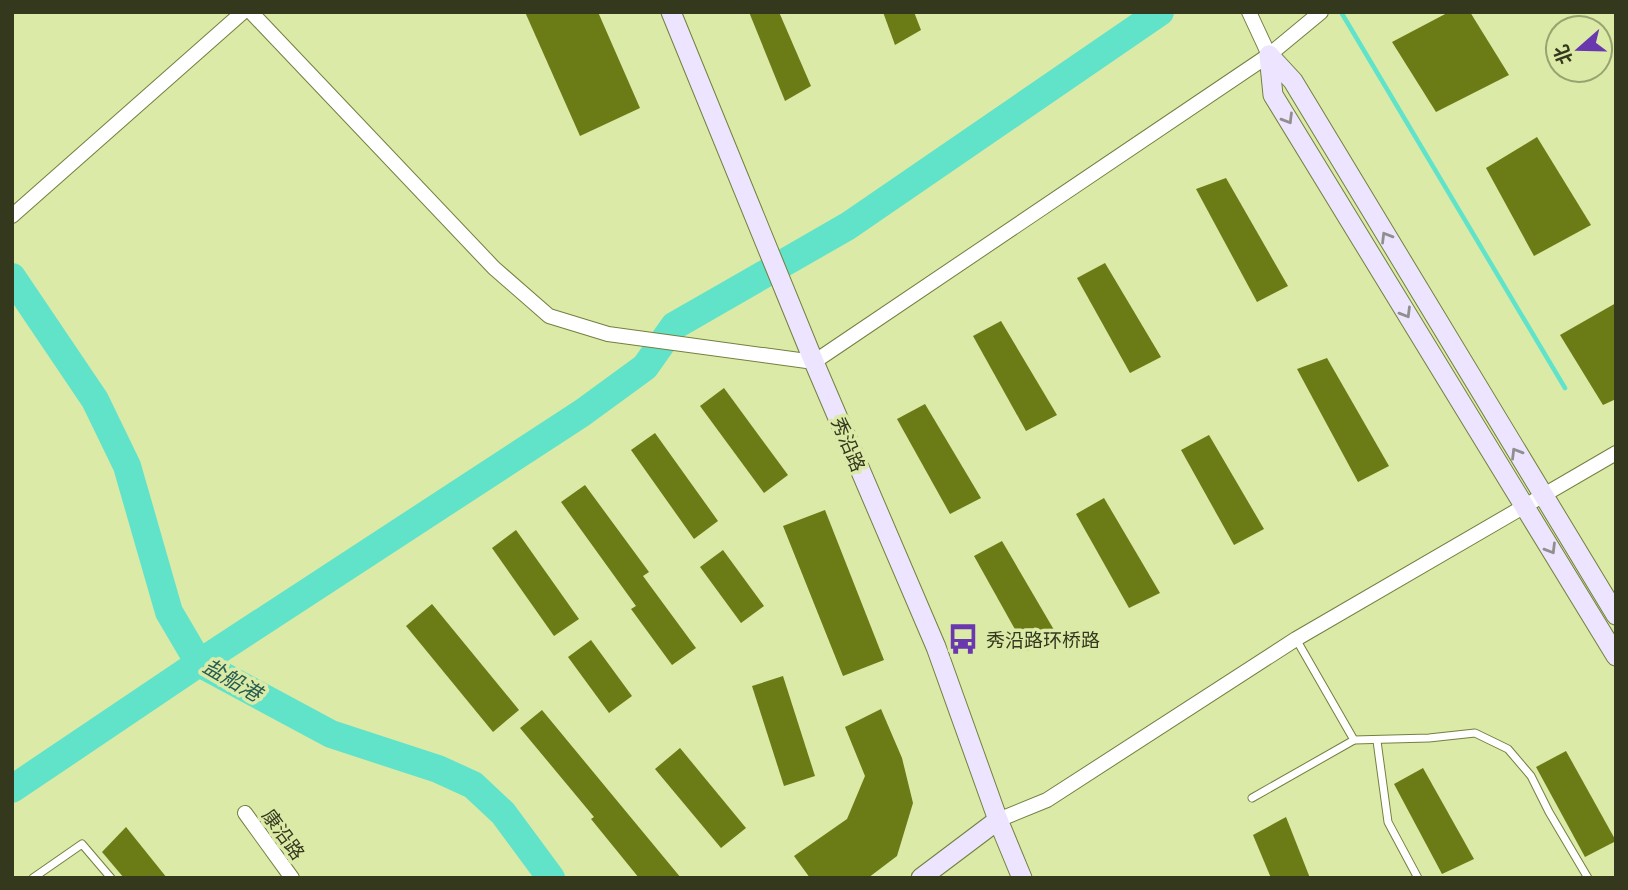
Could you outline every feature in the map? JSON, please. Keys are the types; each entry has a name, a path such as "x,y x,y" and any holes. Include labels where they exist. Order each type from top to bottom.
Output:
{"street":[{"path":"12,216 243,12"},
{"path":"251,12 494,268 549,316 608,334 814,362 1269,55 1321,12"},
{"name":"秀沿路","path":"671,12 814,362 936,647 998,820 1023,878"},
{"path":"1249,12 1269,55 1293,81 1616,615"},
{"path":"1269,55 1273,95 1616,656"},
{"path":"921,878 998,820 1047,800 1296,639 1616,453"},
{"name":"康沿路","path":"246,813 292,878"}],"lane":[{"path":"1296,639 1354,740"},
{"path":"1252,798 1354,740 1429,738 1475,733 1508,749 1531,776 1588,878"},
{"path":"1377,741 1388,822 1418,878"},
{"path":"33,878 82,844 111,878"}],"building":[{"path":"525,12 598,12 640,108 580,136"},
{"path":"749,12 779,12 811,86 785,101"},
{"path":"883,12 914,12 921,30 895,45"},
{"path":"1449,12 1470,12 1509,75 1436,112 1392,42"},
{"path":"1537,137 1591,225 1534,256 1486,168"},
{"path":"1226,178 1288,286 1257,302 1196,189"},
{"path":"1105,263 1161,357 1130,373 1077,278"},
{"path":"1616,303 1616,399 1603,405 1560,335"},
{"path":"1001,321 1057,415 1026,431 973,336"},
{"path":"1327,358 1389,466 1358,482 1297,369"},
{"path":"724,388 788,475 764,493 700,406"},
{"path":"925,404 981,498 950,514 897,419"},
{"path":"655,433 718,521 694,539 631,450"},
{"path":"1209,435 1264,529 1234,545 1181,450"},
{"path":"585,485 649,572 643,576 696,648 672,665 631,609 636,606 561,502"},
{"path":"1104,498 1160,593 1129,608 1076,514"},
{"path":"825,510 884,660 843,676 783,526"},
{"path":"516,530 579,619 554,636 492,548"},
{"path":"1002,541 1057,635 1027,651 974,556"},
{"path":"723,550 764,606 741,623 700,567"},
{"path":"432,604 519,710 493,732 406,626"},
{"path":"591,640 632,696 609,713 568,657"},
{"path":"783,676 815,776 784,786 752,686"},
{"path":"881,709 902,758 913,803 897,856 868,878 810,878 794,856 847,819 865,776 845,727"},
{"path":"542,710 681,878 639,878 591,819 594,817 520,728"},
{"path":"680,748 746,828 721,848 655,769"},
{"path":"1566,751 1616,841 1585,857 1536,767"},
{"path":"1423,768 1474,859 1442,874 1394,784"},
{"path":"1286,817 1310,878 1271,878 1253,835"},
{"path":"126,827 167,878 124,878 102,852"}],"waterway":[{"path":"12,789 199,663 582,413 645,367 674,326 848,226 1160,12"},
{"path":"1341,12 1565,388"},
{"name":"盐船港","path":"12,277 95,400 127,466 169,612 199,663 331,734 438,769 473,785 503,813 551,878"}],"place":[{"name":"秀沿路环桥路","path":"963,639"}]}
